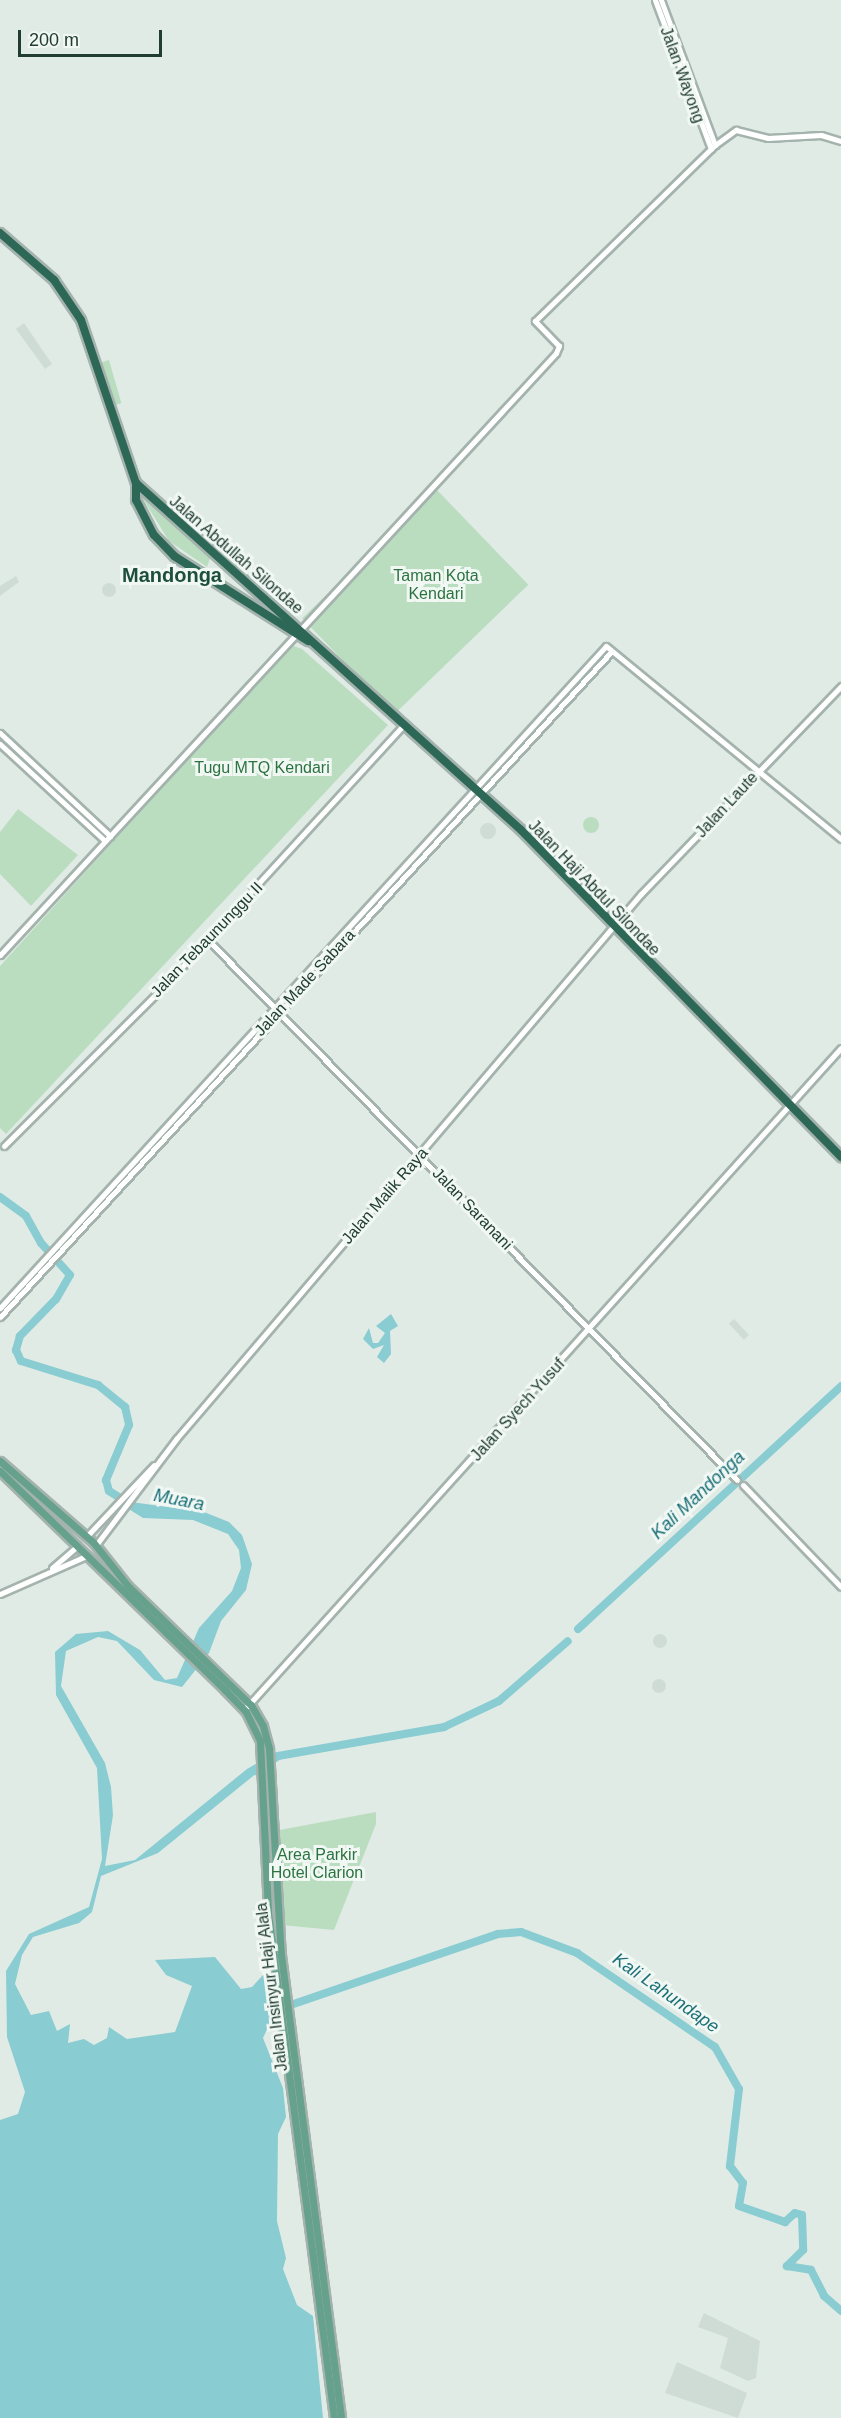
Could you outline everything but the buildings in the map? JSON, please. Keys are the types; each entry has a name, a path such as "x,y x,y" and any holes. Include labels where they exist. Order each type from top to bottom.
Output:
{"highway":[{"path":"0,233 54,280 81,320 136,483 136,500 154,535 174,556 293,635 308,641"},
{"name":"Jalan Abdullah Silondae","path":"136,483 300,627 308,641 317,648"},
{"path":"136,500 148,493"},
{"name":"Jalan Haji Abdul Silondae","path":"317,648 476,791 614,926 790,1108 841,1157"}],"main road":[{"name":"Jalan Insinyur Haji Alala","path":"0,1461 96,1545 183,1645"},
{"name":"Jalan Insinyur Haji Alala","path":"0,1471 84,1557 183,1645 248,1708 266,1753 285,2017 332,2378 341,2418"},
{"path":"72,1545 83,1535"},
{"path":"84,1557 96,1545"},
{"name":"Jalan Insinyur Haji Alala","path":"334,2389 334,2418"}],"street":[{"name":"Jalan Wayong","path":"655,0 713,147"},
{"name":"Jalan Wayong","path":"661,0 713,147"},
{"path":"0,955 300,627 556,353 559,346 534,323 713,147 736,130 768,138 821,135 841,141"},
{"name":"Jalan Made Sabara","path":"0,1317 54,1250 609,648 758,772"},
{"name":"Jalan Laute","path":"614,926 841,686"},
{"name":"Jalan Tebaununggu II","path":"4,1146 207,939 403,726"},
{"path":"0,733 110,836"},
{"path":"0,744 105,841"},
{"path":"758,772 841,839"},
{"name":"Jalan Malik Raya","path":"119,1509 614,926"},
{"name":"Jalan Saranani","path":"207,939 279,1008 589,1331 737,1480"},
{"name":"Jalan Syech Yusuf","path":"248,1708 790,1108 841,1048"},
{"name":"Jalan Made Sabara","path":"0,1308 63,1248 174,1122"},
{"path":"743,1485 841,1587"},
{"path":"83,1535 119,1509"},
{"path":"96,1545 119,1509"},
{"path":"52,1568 72,1545"},
{"path":"0,1594 52,1568 84,1557"}],"shaded area":[{"path":"24,323 52,364 45,369 16,329"},
{"path":"16,576 19,582 0,596 0,586"},
{"path":"109,583 114,585 116,590 114,595 109,597 104,595 102,590 104,585"},
{"path":"485,823 491,823 496,831 494,837 485,839 480,834 480,828"},
{"path":"734,1319 749,1335 744,1340 729,1324"},
{"path":"657,1634 663,1634 667,1641 663,1648 657,1648 653,1644 653,1638"},
{"path":"656,1679 662,1679 666,1686 662,1693 656,1693 652,1689 652,1683"},
{"path":"704,2313 760,2341 756,2378 748,2381 720,2368 728,2338 698,2327"},
{"path":"677,2362 747,2393 738,2418 665,2393"}],"green space":[{"path":"109,360 121,403 110,407 97,363"},
{"name":"Taman Kota Kendari","path":"436,489 528,585 395,714 302,618"},
{"path":"143,499 211,556 207,567 169,541"},
{"name":"Tugu MTQ Kendari","path":"291,645 302,649 388,725 6,1134 0,1128 0,966"},
{"path":"18,809 78,855 31,906 0,874 0,832"},
{"path":"591,817 599,825 591,833 583,825"},
{"name":"Area Parkir Hotel Clarion","path":"376,1812 376,1824 334,1930 281,1925 274,1831"}],"water":[{"path":"391,1314 398,1326 390,1331 391,1354 384,1363 377,1357 384,1345 373,1349 363,1339 369,1328 373,1343 378,1343 385,1333 376,1326"},
{"path":"131,1502 204,1512 229,1522 242,1535 252,1564 246,1590 221,1621 209,1653 182,1687 154,1680 117,1641 98,1637 66,1651 61,1686 105,1763 111,1787 113,1815 105,1866 135,1860 247,1769 261,1761 263,1768 158,1853 101,1876 92,1912 79,1923 33,1937 22,1955 15,1984 31,2015 49,2011 57,2031 70,2024 68,2043 84,2039 94,2045 107,2038 109,2027 127,2039 175,2032 192,1986 166,1975 155,1960 215,1957 241,1989 252,1987 263,1975 271,1977 276,2010 263,2038 283,2088 286,2117 278,2134 277,2221 286,2258 283,2269 297,2305 313,2316 323,2418 0,2418 0,2120 18,2114 25,2092 7,2037 6,1971 29,1934 89,1907 102,1859 97,1768 56,1695 55,1652 76,1634 108,1631 140,1650 165,1680 177,1678 199,1628 232,1591 241,1568 239,1550 228,1534 193,1520 143,1518 127,1508"}],"waterway":[{"name":"Muara","path":"0,1197 26,1216 41,1243 70,1275 56,1299 20,1336 16,1350 21,1361 98,1385 125,1407 129,1425 106,1480 109,1491 135,1507"},
{"name":"Kali Mandonga","path":"578,1629 841,1386"},
{"name":"Kali Mandonga","path":"256,1771 278,1756 444,1727 499,1701 568,1641"},
{"name":"Kali Lahundape","path":"276,2010 498,1934 521,1932 577,1953 715,2047 739,2089 730,2166 743,2183 739,2206 785,2222 795,2213 802,2215 803,2250 787,2266 811,2270 824,2296 841,2311"}],"district":[{"name":"Mandonga","path":"172,575"}]}
